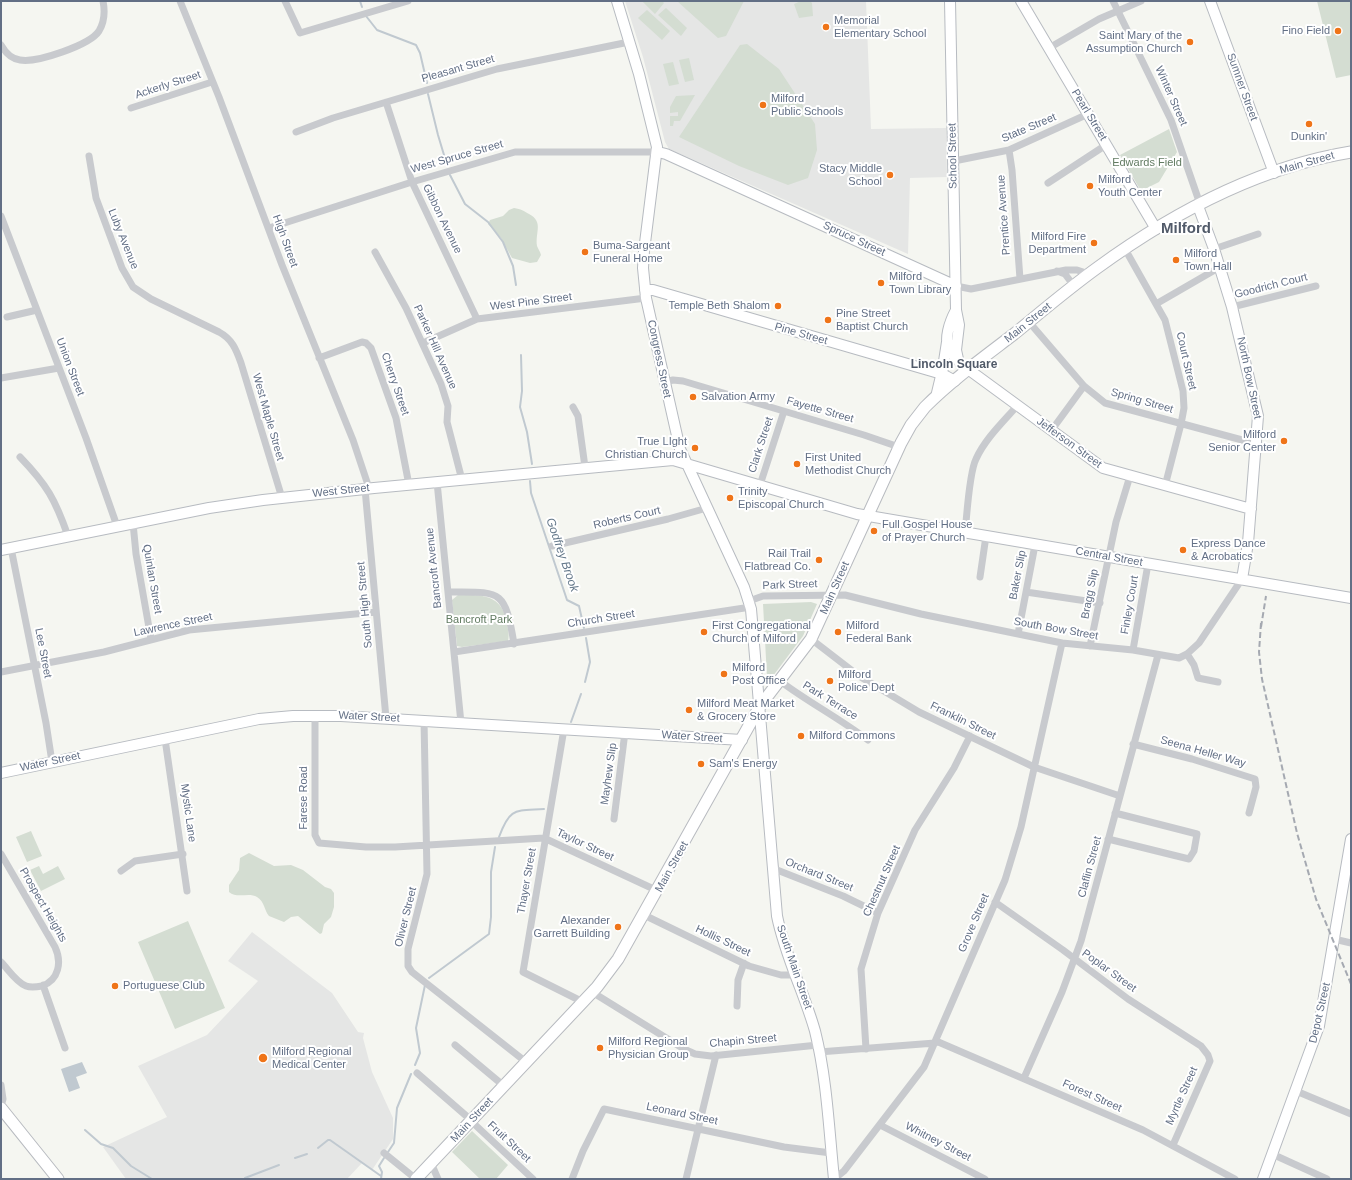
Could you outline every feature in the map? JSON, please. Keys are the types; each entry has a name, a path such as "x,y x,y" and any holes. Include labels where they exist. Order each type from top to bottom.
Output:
{"main road":[{"name":"Main Street","path":"416,1179 583,1002 616,962 658,891 760,706 811,639 899,447 915,418 937,396 968,370 1089,274 1156,229 1199,205 1274,172 1311,161 1351,152"},
{"path":"937,396 941,385 942,374"},
{"path":"1,1107 58,1179"}],"street":[{"path":"1,45 6,53 13,58 30,60 59,52 87,40 98,32 104,20 103,1"},
{"name":"High Street","path":"180,1 319,358 353,440 367,489"},
{"path":"285,1 300,33 408,1"},
{"name":"Congress Street","path":"617,1 658,152 644,251 643,268 645,294 675,434 685,463 750,604 760,706"},
{"name":"School Street","path":"950,1 956,310 959,325 956,350 958,359"},
{"name":"Pearl Street","path":"1021,1 1156,229"},
{"name":"Winter Street","path":"1113,1 1171,120 1199,205"},
{"path":"1049,48 1094,22 1141,1"},
{"name":"Sumner Street","path":"1210,1 1274,172"},
{"name":"Pleasant Street","path":"296,132 386,102 497,69 629,42"},
{"name":"Ackerly Street","path":"131,108 212,82"},
{"name":"Gibbon Avenue","path":"386,102 412,182 477,319"},
{"name":"State Street","path":"954,161 1008,150 1088,114"},
{"path":"1048,183 1106,145"},
{"name":"Prentice Avenue","path":"1008,150 1012,170 1020,279"},
{"name":"West Spruce Street","path":"269,228 412,182 515,152 658,152"},
{"name":"Spruce Street","path":"658,152 666,154 956,286 968,290 1072,269 1089,274"},
{"name":"Luby Avenue","path":"90,156 96,198 122,268 133,287 151,299 223,334 232,342"},
{"name":"North Bow Street","path":"1199,205 1220,266 1232,307 1258,416 1251,509 1242,580"},
{"name":"Union Street","path":"1,216 86,438 117,526"},
{"path":"1214,249 1258,234"},
{"path":"1,240 9,237"},
{"name":"Court Street","path":"1125,249 1165,320 1183,392 1184,408 1181,424 1165,486"},
{"name":"Parker Hill Avenue","path":"375,252 386,270 423,343 447,399 447,422 462,480"},
{"path":"1156,304 1220,266"},
{"path":"1057,271 1065,274 1074,286"},
{"name":"Goodrich Court","path":"1232,307 1316,286"},
{"name":"Pine Street","path":"645,294 653,290 942,374 955,381"},
{"name":"West Pine Street","path":"423,343 477,319 645,294"},
{"path":"7,317 37,310"},
{"name":"School Street","path":"942,374 951,321 956,310"},
{"name":"Spring Street","path":"1029,322 1084,386 1096,397 1110,405 1257,444"},
{"path":"948,338 949,349 968,370"},
{"name":"West Maple Street","path":"232,342 241,363 282,498"},
{"name":"Cherry Street","path":"319,358 362,342 366,343 371,348 396,418 409,484"},
{"path":"1,378 59,368"},
{"name":"Jefferson Street","path":"968,370 1101,467 1251,509"},
{"name":"Fayette Street","path":"665,382 673,380 683,381 864,435 899,447"},
{"path":"1051,431 1084,386"},
{"path":"965,533 972,475 976,459 994,432 1017,406"},
{"path":"573,407 579,423 585,467"},
{"name":"Clark Street","path":"760,486 784,411"},
{"path":"20,457 47,488 58,507 68,536"},
{"name":"West Street","path":"6,549 209,508 282,498 409,484 585,467 672,460 760,486"},
{"name":"Bragg Slip","path":"1090,646 1116,522 1130,476"},
{"name":"Bancroft Avenue","path":"437,482 461,723"},
{"name":"Central Street","path":"760,486 867,516 1351,598"},
{"name":"South High Street","path":"367,489 376,612 386,718"},
{"name":"Roberts Court","path":"552,546 668,519 707,508"},
{"name":"Quinlan Street","path":"133,523 136,554 151,639"},
{"path":"980,577 986,536"},
{"name":"Baker Slip","path":"1018,634 1036,545"},
{"name":"Lee Street","path":"6,549 34,666 52,762"},
{"name":"Finley Court","path":"1133,650 1148,564"},
{"path":"1218,682 1198,678 1194,665 1187,654 1199,643 1242,580"},
{"path":"448,592 486,593 500,599 507,608 514,644"},
{"path":"1026,592 1100,603"},
{"name":"Park Street","path":"750,604 762,596 832,595"},
{"name":"South Bow Street","path":"832,595 845,595 921,614 1062,643 1133,650 1179,658 1187,654"},
{"name":"Church Street","path":"454,652 514,644 750,604"},
{"name":"Lawrence Street","path":"1,672 104,652 151,639 202,629 376,612"},
{"name":"Franklin Street","path":"811,639 859,676 919,712 1034,767 1120,796"},
{"name":"Grove Street","path":"834,1179 844,1171 923,1070 995,902 1014,852 1062,643"},
{"name":"Claflin Street","path":"1024,1078 1075,960 1133,744 1146,704 1158,655"},
{"name":"Park Terrace","path":"780,681 808,701 844,722 868,740"},
{"name":"South Main Street","path":"760,706 777,916 781,934 804,996 819,1048 834,1179"},
{"name":"Water Street","path":"1,773 264,718 316,715 424,720 742,740"},
{"name":"Farese Road","path":"316,715 316,840 323,844 366,847 426,846"},
{"name":"Oliver Street","path":"424,720 426,879 408,949 408,966 412,972 526,1062"},
{"name":"Thayer Street","path":"564,729 523,972 583,1002"},
{"name":"Mayhew Slip","path":"614,819 626,732"},
{"name":"Chestnut Street","path":"866,1049 861,969 878,913 915,830 954,768 970,736"},
{"name":"Mystic Lane","path":"165,738 183,854 187,891"},
{"name":"Seena Heller Way","path":"1133,744 1192,759 1255,779 1256,787 1249,813"},
{"path":"1108,839 1189,859 1194,851 1197,834 1115,813"},
{"name":"Taylor Street","path":"426,846 546,839 658,891"},
{"name":"Depot Street","path":"1263,1179 1319,1026 1334,939 1348,871 1351,839"},
{"name":"Prospect Heights","path":"1,854 58,954 60,961 56,974 48,983 43,985"},
{"path":"121,871 135,861 183,854"},
{"name":"Orchard Street","path":"772,868 843,896 878,913"},
{"name":"Poplar Street","path":"995,902 1138,1006 1201,1046 1208,1056"},
{"name":"Hollis Street","path":"644,915 744,963 767,972 796,975"},
{"path":"1334,939 1351,943"},
{"path":"1,962 26,986 43,985 65,1048"},
{"path":"737,1006 738,980 744,963"},
{"name":"Chapin Street","path":"592,992 687,1051 700,1055 819,1048"},
{"name":"Forest Street","path":"819,1048 866,1049 935,1042 1024,1078 1143,1130 1235,1179"},
{"path":"455,1045 504,1086"},
{"path":"686,1179 716,1055"},
{"name":"Myrtle Street","path":"1172,1145 1210,1061 1208,1056"},
{"name":"Fruit Street","path":"417,1073 533,1179"},
{"path":"1,1086 3,1099 1,1107"},
{"path":"1296,1091 1351,1114"},
{"name":"Leonard Street","path":"572,1179 583,1151 604,1108 784,1147 831,1153"},
{"name":"Whitney Street","path":"880,1124 985,1179"},
{"path":"384,1153 416,1179"},
{"path":"1272,1154 1327,1179"},
{"path":"431,1164 438,1179"}],"shaded area":[{"name":"Milford Public Schools","path":"625,1 866,1 871,129 946,128 947,177 910,178 908,254 669,149 665,142 643,57"},
{"name":"Milford Regional Medical Center","path":"252,932 332,993 358,1032 364,1033 363,1038 372,1072 393,1118 393,1139 372,1170 362,1163 347,1179 126,1179 103,1147 167,1117 138,1066 207,1035 258,981 228,961"},
{"path":"82,1062 87,1073 76,1077 80,1088 69,1092 61,1069"}],"green space":[{"path":"642,1 662,1 664,3 655,14"},
{"path":"677,1 744,1 726,36 718,38"},
{"path":"801,1 810,1 812,3 813,16 799,18 794,4"},
{"name":"Fino Field","path":"1317,1 1351,1 1351,75 1336,78"},
{"path":"666,8 687,28 681,36 658,15"},
{"path":"647,10 670,31 662,40 638,18"},
{"path":"747,44 779,69 815,124 817,150 808,178 788,185 739,166 679,137 740,45"},
{"path":"689,58 694,80 685,82 679,60"},
{"path":"673,62 679,84 669,86 663,64"},
{"path":"695,95 680,121 674,121 673,126 670,126 670,116 678,116 678,112 670,113 670,107 676,96"},
{"name":"Edwards Field","path":"1169,129 1177,152 1159,182 1141,191 1120,155"},
{"path":"514,208 526,212 534,217 538,224 537,246 541,255 537,262 530,263 512,258 501,238 488,224 490,220 503,216 509,210"},
{"name":"Bancroft Park","path":"458,595 488,597 499,604 506,619 509,633 508,641 462,647 457,646 452,600"},
{"path":"811,602 817,604 803,636 773,676 767,677 763,604"},
{"path":"31,831 42,856 27,862 16,837"},
{"path":"249,853 274,866 291,865 303,870 325,887 331,889 334,893 334,907 331,917 324,924 322,933 320,934 298,916 291,917 284,922 269,916 262,901 257,897 250,895 236,895 229,892 229,885 239,870 240,858"},
{"path":"39,866 43,874 58,866 65,879 41,891 30,870"},
{"path":"188,921 225,1008 175,1029 138,942"},
{"path":"472,1131 508,1165 496,1179 480,1179 452,1152"}],"waterway":[{"name":"Godfrey Brook","path":"360,1 362,7"},
{"name":"Godfrey Brook","path":"366,16 377,30 416,45 420,53 427,83"},
{"name":"Godfrey Brook","path":"428,94 447,165"},
{"name":"Godfrey Brook","path":"450,175 465,204 488,222 503,242 513,266 516,285"},
{"name":"Godfrey Brook","path":"521,355 522,391 520,407 527,432 532,464"},
{"name":"Godfrey Brook","path":"530,481 531,493 567,600 579,606 584,628"},
{"name":"Godfrey Brook","path":"585,682 590,662 586,638"},
{"name":"Godfrey Brook","path":"571,722 581,694"},
{"name":"Godfrey Brook","path":"499,837 510,815 520,811 544,809"},
{"name":"Godfrey Brook","path":"429,978 489,934 491,917 491,872 495,847"},
{"name":"Godfrey Brook","path":"415,1065 420,1053 416,1028 425,985"},
{"name":"Godfrey Brook","path":"388,1152 394,1143 397,1108 411,1074"},
{"path":"85,1130 101,1144 113,1148 131,1166 152,1179"},
{"path":"318,1148 330,1140 381,1176"},
{"path":"295,1158 307,1154"},
{"name":"Godfrey Brook","path":"381,1179 382,1172 379,1166 384,1158"},
{"path":"245,1178 279,1165"}],"railway":[{"path":"1261,627 1266,596"},
{"path":"1261,623 1259,652 1262,679 1297,833 1316,899 1351,984"}],"place":[{"name":"Memorial Elementary School","path":"826,27"},
{"name":"Fino Field","path":"1338,31"},
{"name":"Saint Mary of the Assumption Church","path":"1190,42"},
{"name":"Milford Public Schools","path":"763,105"},
{"name":"Dunkin'","path":"1309,124"},
{"name":"Stacy Middle School","path":"890,175"},
{"name":"Milford Youth Center","path":"1090,186"},
{"name":"Milford Fire Department","path":"1094,243"},
{"name":"Buma-Sargeant Funeral Home","path":"585,252"},
{"name":"Milford Town Hall","path":"1176,260"},
{"name":"Milford Town Library","path":"881,283"},
{"name":"Temple Beth Shalom","path":"778,306"},
{"name":"Pine Street Baptist Church","path":"828,320"},
{"name":"Salvation Army","path":"693,397"},
{"name":"Milford Senior Center","path":"1284,441"},
{"name":"True LIght Christian Church","path":"695,448"},
{"name":"First United Methodist Church","path":"797,464"},
{"name":"Trinity Episcopal Church","path":"730,498"},
{"name":"Full Gospel House of Prayer Church","path":"874,531"},
{"name":"Express Dance & Acrobatics","path":"1183,550"},
{"name":"Rail Trail Flatbread Co.","path":"819,560"},
{"name":"First Congregational Church of Milford","path":"704,632"},
{"name":"Milford Federal Bank","path":"838,632"},
{"name":"Milford Post Office","path":"724,674"},
{"name":"Milford Police Dept","path":"830,681"},
{"name":"Milford Meat Market & Grocery Store","path":"689,710"},
{"name":"Milford Commons","path":"801,736"},
{"name":"Sam's Energy","path":"701,764"},
{"name":"Alexander Garrett Building","path":"618,927"},
{"name":"Portuguese Club","path":"115,986"},
{"name":"Milford Regional Physician Group","path":"600,1048"},
{"name":"Milford Regional Medical Center","path":"263,1058"}],"district":[{"name":"Milford","path":"1186,229"},
{"name":"Lincoln Square","path":"954,365"}]}
